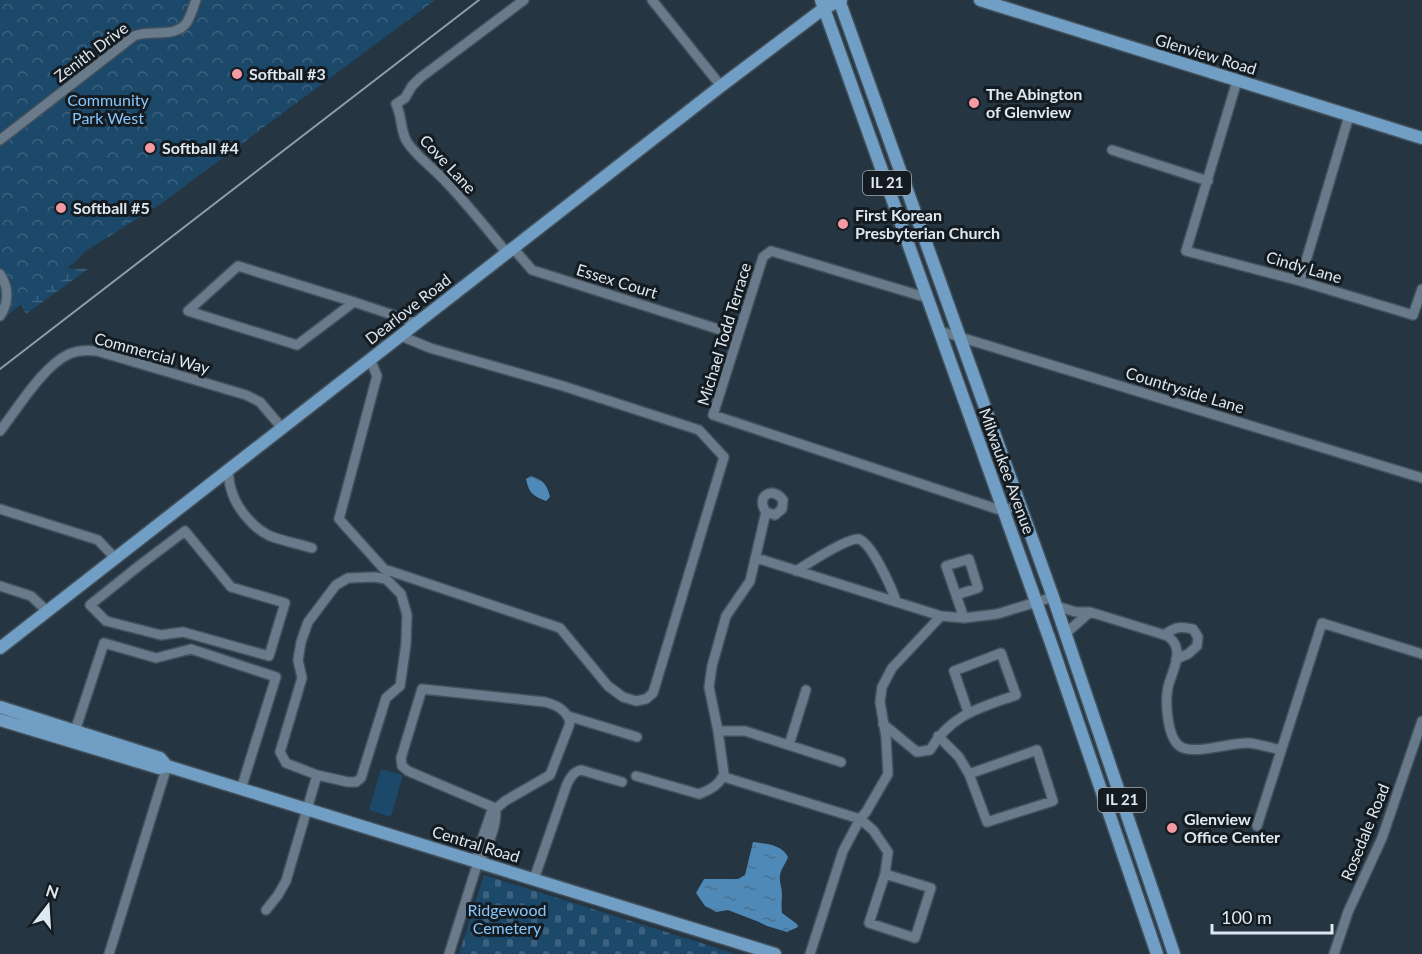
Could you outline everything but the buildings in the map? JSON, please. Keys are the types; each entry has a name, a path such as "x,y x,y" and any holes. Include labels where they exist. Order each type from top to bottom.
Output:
{"main road":[{"name":"Dearlove Road","path":"0,648 721,86 822,4 840,0"},
{"name":"Milwaukee Avenue","path":"840,0 1054,602 1173,951"},
{"name":"Glenview Road","path":"980,0 1004,4 1237,81 1422,138"},
{"name":"Milwaukee Avenue","path":"822,4 1052,645 1157,954"},
{"name":"Central Road","path":"0,707 160,758 167,766"},
{"name":"Central Road","path":"0,720 159,768 167,766 775,954"},
{"path":"1132,883 1142,884 1147,889 1163,937 1173,951"}],"street":[{"name":"Zenith Drive","path":"0,140 134,36 141,33 176,31 182,28 196,0"},
{"name":"Cove Lane","path":"510,251 447,182 410,147 402,131 401,114 396,104 405,98 420,78 524,0"},
{"path":"652,0 721,86"},
{"path":"1112,150 1208,181 1237,81"},
{"path":"1300,281 1349,116"},
{"name":"Cindy Lane","path":"1208,181 1186,251 1300,281 1413,315 1422,289"},
{"name":"Essex Court","path":"510,251 532,270 721,330"},
{"name":"Michael Todd Terrace","path":"928,298 771,251 763,257 713,416 1003,511"},
{"path":"354,302 297,345 188,311 238,266 354,302 417,323"},
{"path":"0,274 6,285 7,293 7,302 0,316"},
{"name":"Countryside Lane","path":"940,331 1422,478"},
{"path":"370,359 377,376 339,519 384,568 560,628 608,686 623,697 636,701 646,699 653,693 724,457 699,430 563,386 430,348 400,336"},
{"name":"Commercial Way","path":"0,431 48,368 70,353 84,350 97,351 246,395 260,402 282,428"},
{"path":"228,470 231,492 245,516 270,536 312,548"},
{"path":"1003,511 1020,505"},
{"path":"0,509 98,540 115,558"},
{"path":"636,776 699,794 718,784 723,777 718,730 709,687 712,666 726,616 750,581 766,513"},
{"path":"185,531 231,587 285,603 269,656 183,632 161,635 106,621 90,605 140,565 185,531"},
{"path":"796,571 851,540 859,539 865,542 870,550 897,601"},
{"path":"129,547 140,565"},
{"path":"755,559 941,616 964,618 997,614 1036,603 1054,602 1076,612 1090,612 1164,635 1174,641 1177,648 1166,699 1169,727 1174,742 1183,748 1194,750 1249,743 1281,750"},
{"path":"348,578 386,579 401,594 406,615 406,644 400,686 386,698 361,778 356,782 348,782 317,775 286,764 280,753 302,678 298,660 308,622 336,585 348,578"},
{"path":"0,586 31,596 47,611"},
{"path":"956,596 964,618"},
{"path":"1065,634 1090,612"},
{"path":"810,954 843,851 888,774 886,737 880,702 882,687 892,668 941,616"},
{"path":"1257,826 1322,623 1422,654"},
{"path":"1164,635 1173,628 1183,627 1193,628 1198,637 1197,646 1188,654 1176,659"},
{"path":"75,731 104,643 156,658 191,649 276,676 242,789"},
{"path":"884,724 917,752 930,750 938,736 968,712 1016,695 1001,653 954,671 968,712"},
{"path":"495,808 408,771 402,766 401,758 422,689 544,702 561,709 569,719 637,737"},
{"path":"789,745 806,690"},
{"path":"449,954 491,813 495,808 550,775 569,719"},
{"name":"Rosedale Road","path":"1334,954 1347,912 1382,838 1422,721"},
{"path":"718,730 746,731 841,762"},
{"path":"938,736 959,757 969,774 987,822 1053,801 1037,750 969,774"},
{"path":"109,954 167,766"},
{"path":"534,879 572,775 581,770 622,782"},
{"path":"266,910 286,881 317,775"},
{"path":"723,777 860,819 873,830 888,852 885,874 869,923 915,938 931,888 885,874"}],"green space":[{"name":"Community Park West","path":"0,0 435,0 162,203 83,253 0,321"},
{"path":"0,227 55,268 88,269 26,314 18,298"},
{"path":"381,769 403,775 391,817 369,810"},
{"name":"Ridgewood Cemetery","path":"484,875 736,954 459,954"}],"water":[{"path":"531,476 546,486 550,497 546,501 530,491 526,479"},
{"path":"753,842 778,847 788,857 780,875 782,913 798,927 787,932 728,910 716,912 705,906 696,893 704,879 738,879 745,875"}],"railway":[{"path":"0,369 479,0"}],"place":[{"name":"Softball #3","path":"237,74"},
{"name":"The Abington of Glenview","path":"974,103"},
{"name":"Softball #4","path":"150,148"},
{"name":"Softball #5","path":"61,208"},
{"name":"First Korean Presbyterian Church","path":"843,224"},
{"name":"Glenview Office Center","path":"1172,828"}]}
